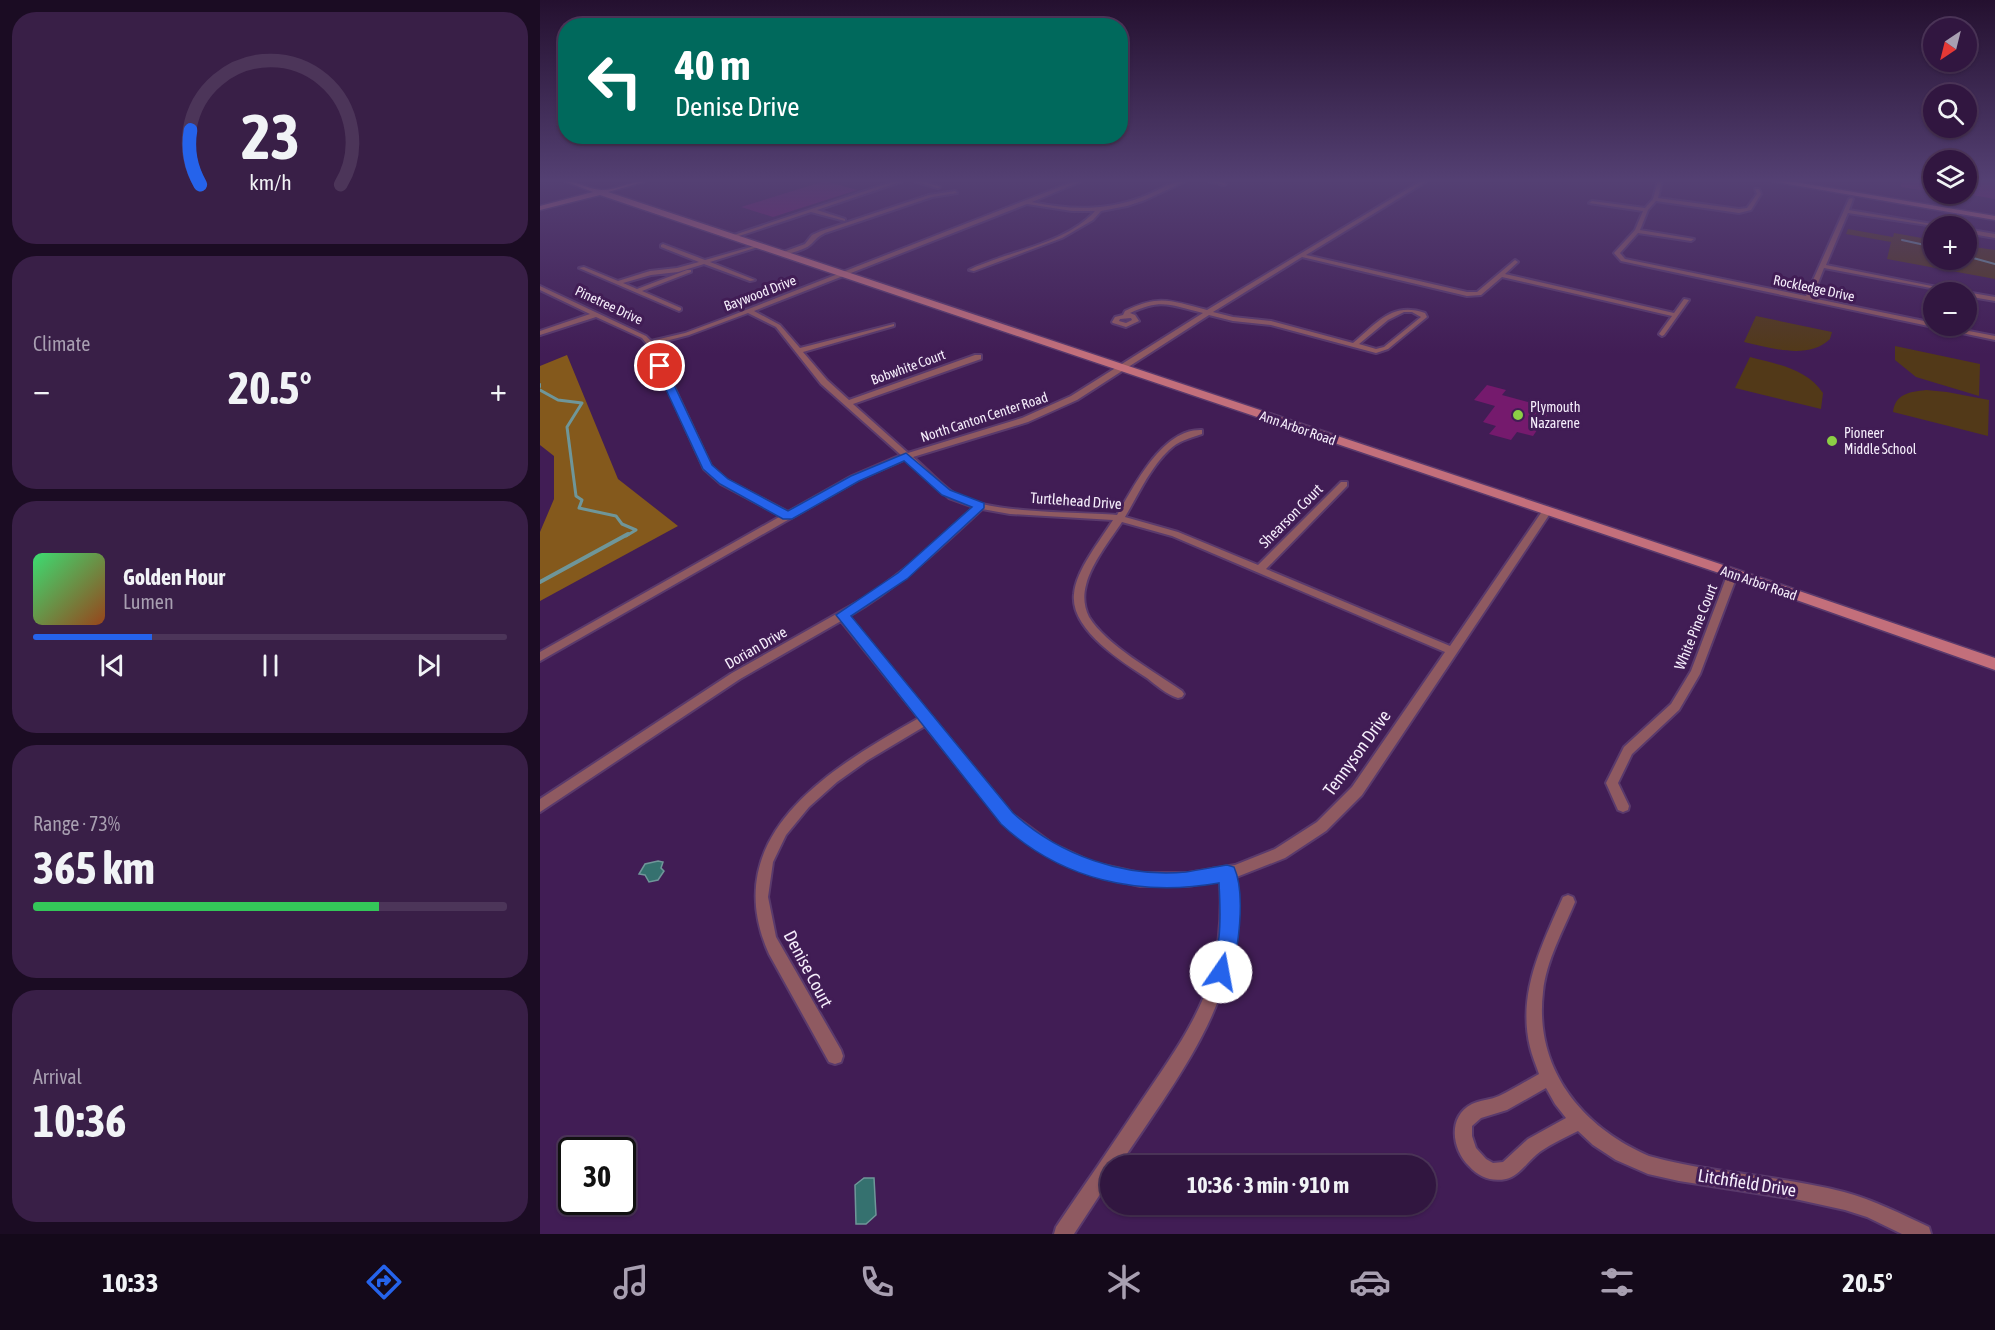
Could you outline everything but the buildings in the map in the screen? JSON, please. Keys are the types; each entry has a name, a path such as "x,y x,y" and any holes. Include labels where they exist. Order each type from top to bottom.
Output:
{"main road":[{"name":"Ann Arbor Road","path":"735,239 1733,573 1995,664"}],"street":[{"path":"782,254 807,245 813,239"},
{"name":"Baywood Drive","path":"650,344 687,334 932,239"},
{"path":"972,270 1053,239"},
{"name":"North Canton Center Road","path":"540,657 855,478 906,456 1043,413 1074,398 1331,239"},
{"name":"Rockledge Drive","path":"1630,239 1617,253 1620,258 1923,323"},
{"path":"1808,299 1834,239"},
{"path":"663,246 752,280"},
{"path":"637,291 703,262 756,246"},
{"path":"618,283 650,273 682,271 710,264 742,253 743,250"},
{"path":"1303,256 1471,295 1479,294 1515,262"},
{"path":"1823,266 1923,285"},
{"path":"582,268 679,309"},
{"path":"1501,275 1676,315"},
{"name":"Pinetree Drive","path":"540,288 636,332 650,344 707,467 724,482 788,516"},
{"path":"1977,296 1995,299"},
{"path":"1662,334 1686,300"},
{"path":"1126,316 1127,312 1137,307 1159,301 1233,319 1271,323 1370,351 1385,349 1424,317 1423,314 1411,309 1399,310 1353,346"},
{"name":"Turtlehead Drive","path":"749,310 778,326 811,368 946,492 980,506 1010,511 1119,518 1175,534 1452,651"},
{"path":"540,333 597,314"},
{"path":"798,351 892,325"},
{"name":"Rockledge Drive","path":"1977,334 1995,338"},
{"name":"Bobwhite Court","path":"848,403 978,357"},
{"path":"1178,694 1100,638 1086,622 1080,608 1080,587 1084,575 1151,467 1166,448 1179,439 1199,432"},
{"name":"Shearson Court","path":"1260,569 1344,484"},
{"name":"Dorian Drive","path":"540,806 736,676 843,615 903,576 980,506"},
{"name":"Tennyson Drive","path":"843,615 1007,818 1027,837 1051,852 1090,868 1142,879 1186,880 1227,873 1294,847 1317,832 1341,810 1357,790 1546,512"},
{"name":"White Pine Court","path":"1623,806 1612,783 1628,751 1675,707 1691,680 1733,573"},
{"name":"Denise Court","path":"835,1056 769,938 762,902 763,881 768,861 785,825 811,793 858,758 927,719"},
{"path":"1063,1234 1183,1054 1208,1008 1221,972 1228,937 1230,904 1227,873"},
{"name":"Litchfield Drive","path":"1568,902 1541,967 1535,992 1535,1032 1549,1077 1578,1121 1614,1149 1649,1165 1845,1201 1870,1209 1922,1234"},
{"path":"1549,1077 1501,1104 1476,1112 1464,1122 1463,1136 1469,1154 1480,1165 1492,1172 1506,1170 1534,1145 1578,1121"}],"shaded area":[{"path":"1872,239 1923,239 1923,266 1887,259 1891,242"},
{"path":"1977,247 1995,250 1995,279 1946,270 1977,270"},
{"path":"1756,316 1832,332 1830,339 1821,345 1800,351 1744,342"},
{"path":"1895,346 1980,364 1979,396 1916,377 1895,360"},
{"path":"567,355 618,479 678,526 540,601 540,532 554,499 554,456 540,445 540,366"},
{"path":"1750,357 1791,369 1809,378 1823,393 1821,409 1735,388"},
{"path":"1926,390 1989,400 1988,436 1893,412 1897,401 1904,395"},
{"path":"663,862 661,868 664,871 658,880 649,882 645,875 639,874 645,864"},
{"path":"864,1178 874,1178 876,1215 866,1224 856,1224 855,1185"}],"waterway":[{"path":"1902,240 1923,245"},
{"path":"1977,259 1995,264"},
{"path":"540,390 558,400 582,403 567,427 576,496 582,500 579,508 616,516 622,524 636,530 626,536"},
{"path":"540,582 628,534"}],"place":[{"name":"Plymouth Nazarene","path":"1518,415"},
{"name":"Pioneer Middle School","path":"1832,441"}],"route":[{"path":"660,366 707,467 724,482 788,516 855,478 906,456 946,492 980,506 903,576 874,597 843,615 1007,818 1027,837 1067,860 1124,876 1161,881 1205,878 1227,873 1230,904 1228,937 1221,972"}]}
